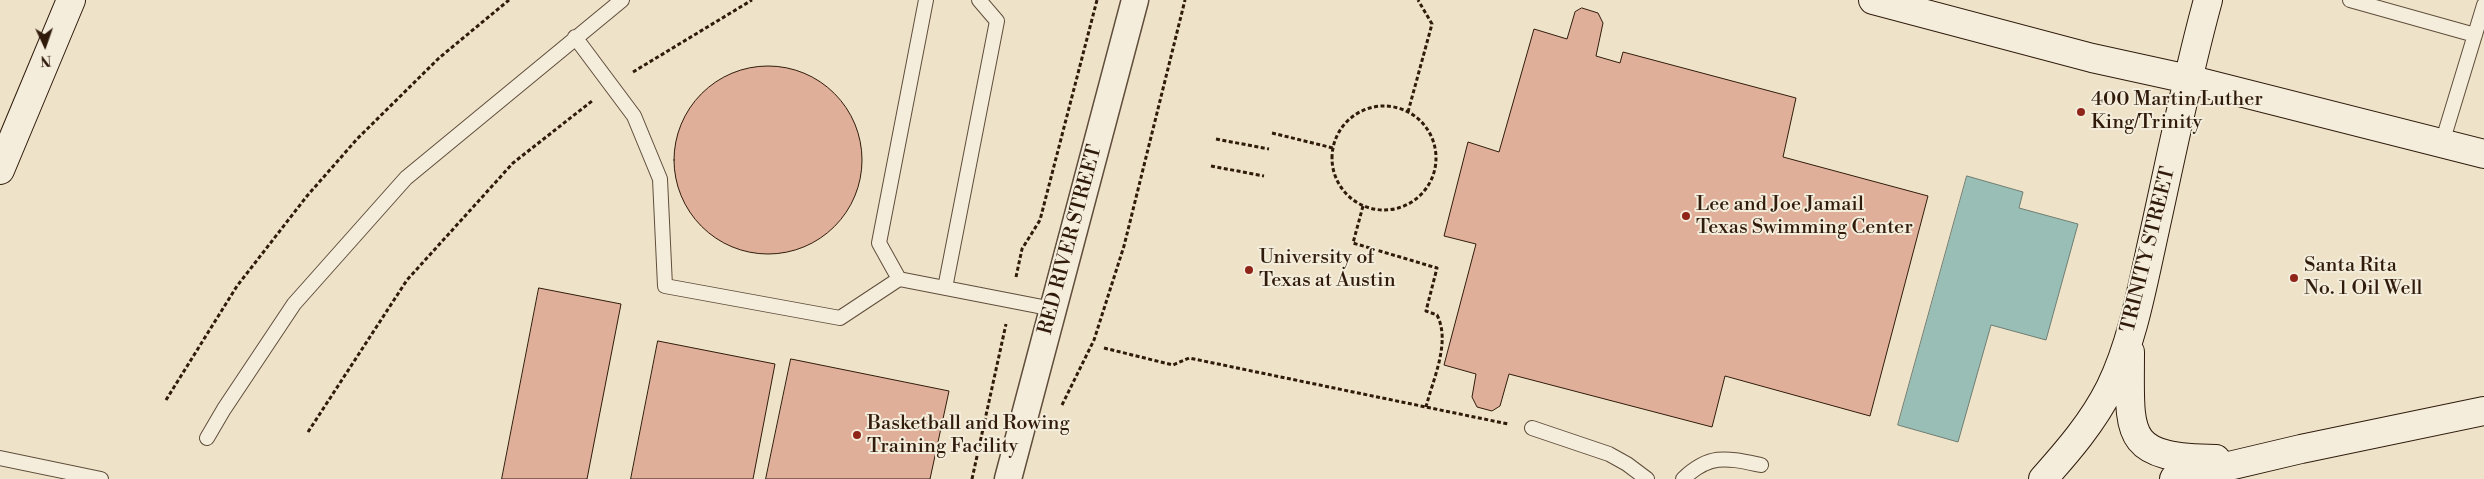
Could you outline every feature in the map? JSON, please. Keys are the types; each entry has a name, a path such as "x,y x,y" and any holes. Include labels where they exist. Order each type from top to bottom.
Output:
{"street":[{"path":"0,170 71,0"},
{"name":"RED RIVER STREET","path":"1008,479 1135,0"},
{"path":"1873,0 2092,58 2188,79 2484,154"},
{"name":"TRINITY STREET","path":"2043,479 2076,441 2110,388 2130,334 2144,281 2188,79 2208,0"},
{"path":"2130,334 2130,410 2135,436 2153,452 2182,458 2259,459"},
{"path":"2175,478 2484,412"}],"lane":[{"path":"208,438 224,409 294,304 406,178 622,0"},
{"path":"898,279 879,242 926,0"},
{"path":"945,288 997,21 979,0"},
{"path":"2350,0 2475,35"},
{"path":"2442,143 2484,5"},
{"path":"575,37 634,116 660,179 665,286 840,318 898,279 1053,309"},
{"path":"1532,428 1608,454 1628,464 1647,479"},
{"path":"0,458 101,479"},
{"path":"1683,479 1704,463 1717,459 1761,465"}],"path":[{"path":"166,400 237,286 307,196 358,139 439,58 509,0"},
{"path":"633,73 752,0"},
{"path":"1022,249 1040,220 1097,0"},
{"path":"1060,408 1094,340 1124,246 1185,0"},
{"path":"1408,112 1432,24 1418,0"},
{"path":"308,432 407,280 513,162 594,99"},
{"path":"1376,106 1393,107 1408,112 1422,122 1432,137 1437,155 1435,172 1428,188 1415,201 1398,209 1380,210 1363,206 1348,197 1337,182 1332,166 1333,148 1338,132 1348,120 1361,111 1376,106"},
{"path":"1272,133 1333,148"},
{"path":"1216,139 1269,149"},
{"path":"1211,166 1264,176"},
{"path":"1363,206 1353,243 1437,268 1426,311 1437,315 1442,325 1443,337 1426,407"},
{"path":"1104,348 1173,365 1189,358 1532,428"},
{"path":"972,479 990,396"}],"water":[{"path":"1967,176 2023,192 2019,208 2078,224 2046,340 1991,325 1958,442 1898,425"}],"pier":[{"path":"2484,423 2484,464 2475,474 2450,479 2427,479 2475,437"}],"building":[{"name":"Lee and Joe Jamail Texas Swimming Center","path":"1582,8 1598,13 1603,23 1596,56 1620,63 1623,52 1796,98 1783,157 1928,196 1870,416 1725,376 1712,427 1509,374 1500,406 1492,411 1477,407 1472,397 1476,374 1444,365 1476,244 1444,236 1468,142 1499,152 1534,29 1567,39 1575,12"},
{"path":"759,66 777,66 804,73 835,93 855,124 862,151 862,169 855,196 835,227 804,247 777,254 759,254 741,250 724,243 708,233 695,220 685,204 678,187 674,169 674,151 678,133 685,116 695,100 708,87 724,77 741,70"},
{"path":"539,288 621,304 587,479 502,479"},
{"path":"658,341 775,364 753,479 631,479"},
{"name":"Basketball and Rowing Training Facility","path":"791,359 949,391 930,479 766,479"}],"place":[{"name":"400 Martin Luther King/Trinity","path":"2081,112"},
{"name":"Lee and Joe Jamail Texas Swimming Center","path":"1686,216"},
{"name":"University of Texas at Austin","path":"1249,270"},
{"name":"Santa Rita No. 1 Oil Well","path":"2294,278"},
{"name":"Basketball and Rowing Training Facility","path":"857,435"}]}
